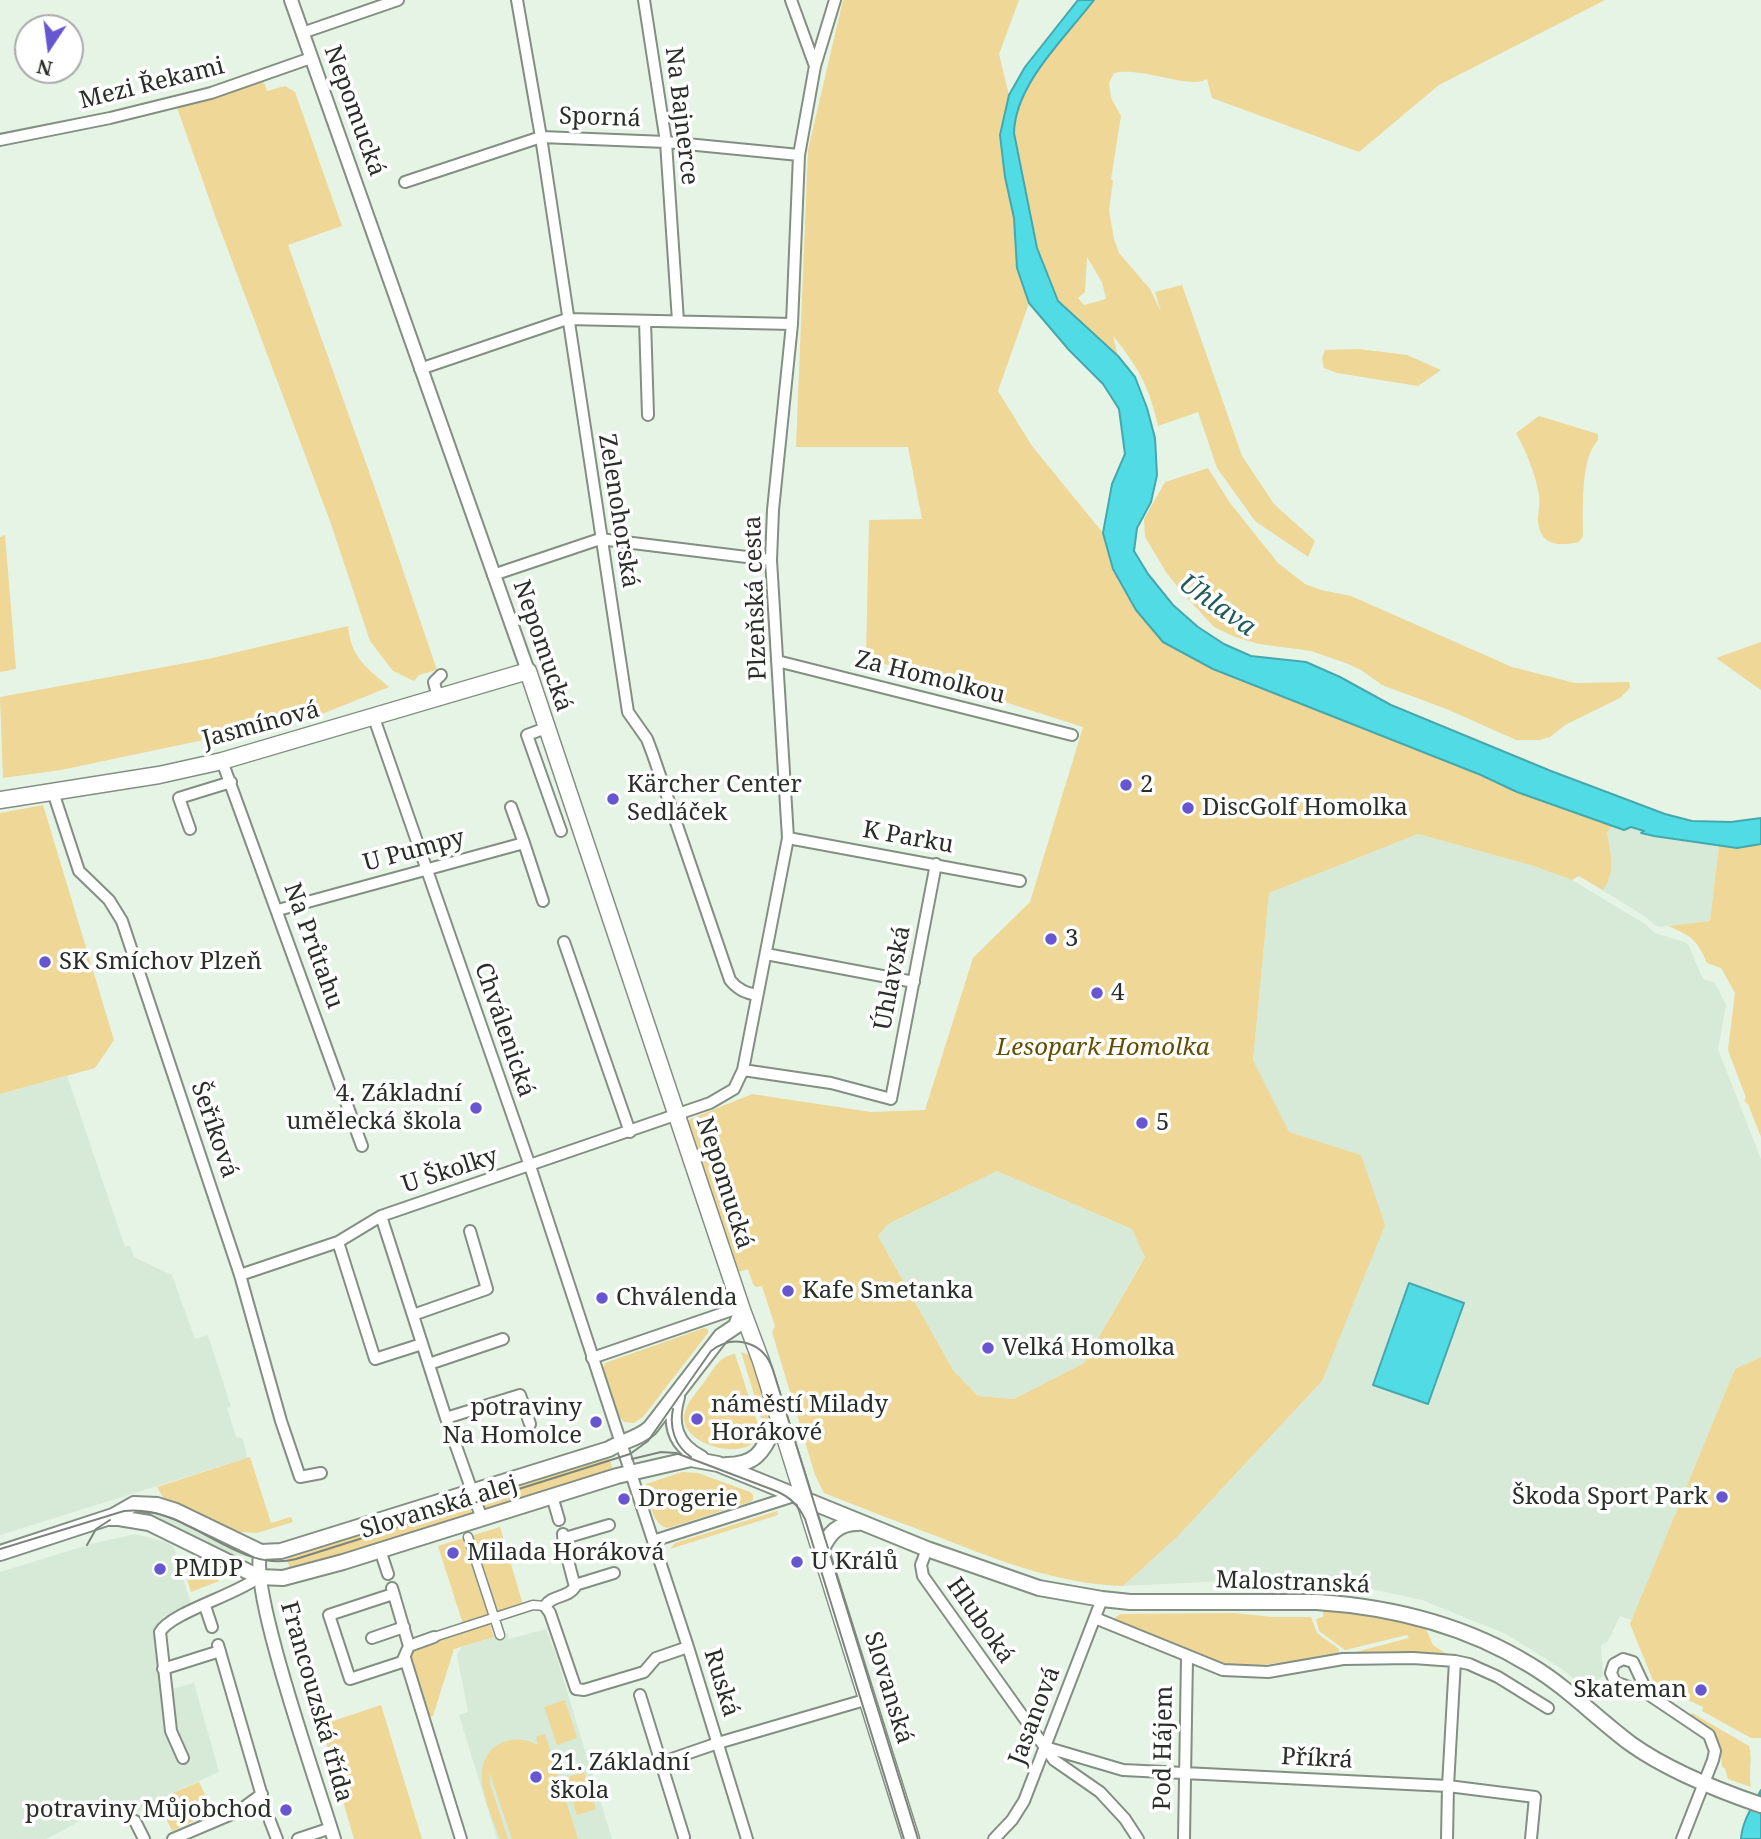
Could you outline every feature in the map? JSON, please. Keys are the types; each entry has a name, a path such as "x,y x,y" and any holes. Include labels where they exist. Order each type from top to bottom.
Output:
{"main road":[{"name":"Jasmínová","path":"0,800 159,775 222,761 528,671"},
{"name":"Nepomucká","path":"528,671 741,1308"},
{"path":"620,1442 647,1432 721,1336 738,1323 741,1308"},
{"path":"741,1308 779,1419 801,1497"},
{"path":"727,1332 739,1331 752,1337"},
{"path":"681,1388 673,1414 676,1436 687,1450 801,1497"},
{"path":"631,1472 682,1460 737,1465 748,1462 770,1439 779,1419"},
{"name":"Slovanská alej","path":"0,1553 107,1518 134,1504 157,1505 186,1515 261,1552 273,1553 609,1449 620,1442"},
{"name":"Slovanská alej","path":"107,1518 157,1526 259,1577 275,1579 380,1550 631,1472"},
{"name":"Malostranská","path":"801,1497 927,1549 1039,1588 1102,1600 1317,1602 1392,1611 1430,1620 1468,1634 1529,1664 1634,1746 1704,1783 1754,1802"},
{"name":"Slovanská","path":"801,1497 821,1551 911,1839"},
{"path":"821,1551 828,1536 839,1526 854,1523 870,1525"}],"street":[{"name":"Nepomucká","path":"291,0 528,671"},
{"path":"302,33 398,0"},
{"name":"Zelenohorská","path":"517,0 541,137 628,712 647,738 730,980 744,992 757,995"},
{"name":"Na Bajnerce","path":"644,0 666,142 678,321"},
{"path":"791,0 815,66"},
{"name":"Plzeňská cesta","path":"677,1115 710,1103 734,1089 743,1070 788,838 771,559 792,324 799,155 815,66 835,0"},
{"name":"Mezi Řekami","path":"0,140 110,118 211,93 311,58"},
{"name":"Sporná","path":"405,182 541,137 666,142 799,155"},
{"path":"420,369 567,319 792,324"},
{"path":"645,321 648,415"},
{"path":"493,575 600,539 771,559"},
{"name":"Za Homolkou","path":"777,661 1072,736"},
{"path":"438,698 434,682 441,675"},
{"name":"Chválenická","path":"373,718 530,1166 592,1358"},
{"path":"546,728 527,735 561,831"},
{"name":"Na Průtahu","path":"222,761 362,1146"},
{"path":"190,829 179,798 231,782"},
{"name":"Šeříková","path":"53,792 79,871 109,900 122,921 240,1275 281,1421 300,1476 321,1473"},
{"path":"511,807 543,901"},
{"name":"K Parku","path":"788,838 1020,881"},
{"name":"U Pumpy","path":"278,910 524,843"},
{"name":"Úhlavská","path":"743,1070 831,1083 891,1099 936,864"},
{"path":"564,942 630,1132"},
{"path":"766,954 914,982"},
{"name":"U Školky","path":"240,1275 338,1242 381,1216 677,1115"},
{"path":"381,1216 446,1418 482,1519"},
{"path":"413,1315 487,1289 470,1231"},
{"path":"338,1242 375,1359 422,1344"},
{"path":"741,1308 592,1358 653,1541 801,1497"},
{"path":"429,1364 503,1339"},
{"path":"446,1418 520,1395 530,1424"},
{"path":"552,1496 559,1520"},
{"path":"545,1606 548,1601 572,1591 575,1585 564,1536 609,1525"},
{"path":"468,1537 500,1635"},
{"name":"Ruská","path":"653,1541 747,1839"},
{"name":"Hluboká","path":"927,1549 921,1566 923,1576 1054,1760 1100,1792 1125,1819 1138,1839"},
{"path":"380,1550 388,1574"},
{"path":"259,1577 261,1552"},
{"path":"575,1585 614,1573"},
{"name":"Slovanská alej","path":"183,1758 171,1731 160,1641 162,1629 172,1619 240,1590 259,1577"},
{"name":"Francouzská třída","path":"259,1577 268,1623 332,1834"},
{"path":"403,1660 350,1679 329,1615 393,1591 409,1646 403,1660 461,1839"},
{"name":"Jasanová","path":"994,1839 1012,1820 1024,1801 1102,1600"},
{"path":"205,1605 212,1627"},
{"path":"409,1646 533,1605 545,1606 550,1613 572,1684 579,1690 644,1672 656,1658 688,1647"},
{"path":"1094,1618 1223,1670 1268,1672 1343,1659 1413,1658 1455,1661 1498,1677 1548,1708"},
{"path":"372,1638 404,1628"},
{"path":"163,1669 219,1648 263,1798 173,1839"},
{"name":"Pod Hájem","path":"1184,1839 1187,1657"},
{"path":"1447,1839 1455,1661"},
{"path":"1648,1694 1633,1662 1618,1661 1614,1664 1611,1673 1615,1682 1648,1694 1709,1735 1715,1751 1682,1839"},
{"path":"640,1695 684,1837"},
{"path":"660,1763 868,1699"},
{"path":"1045,1747 1123,1770 1185,1774"},
{"name":"Příkrá","path":"1185,1774 1448,1786 1535,1797 1531,1839"},
{"path":"135,1821 144,1839"},
{"path":"270,1821 277,1839"},
{"path":"298,1839 332,1834"}],"shaded area":[{"path":"1363,729 1624,830 1631,827 1654,836 1719,846 1710,921 1660,927 1654,925 1646,917 1579,876"},
{"path":"1418,834 1534,866 1572,880 1645,924 1655,933 1685,942 1701,975 1705,980 1715,983 1726,1005 1718,1049 1761,1159 1761,1357 1735,1369 1632,1620 1620,1616 1608,1641 1601,1645 1603,1676 1586,1689 1562,1669 1506,1634 1422,1600 1366,1588 1307,1581 1247,1580 1123,1586 1178,1536 1322,1381 1361,1155 1289,1132 1253,1060 1269,893"},
{"path":"67,1076 125,1247 130,1246 134,1257 172,1275 195,1339 208,1335 231,1407 227,1408 236,1437 243,1439 247,1458 0,1535 0,1094"},
{"path":"997,1171 1132,1229 1145,1256 1084,1363 1014,1399 978,1396 953,1370 878,1236 888,1224"},
{"path":"153,1509 173,1514 243,1549 241,1564 151,1520"},
{"path":"135,1534 167,1542 174,1548 192,1607 162,1617 162,1624 156,1632 161,1692 194,1683 219,1772 130,1815 129,1812 114,1819 108,1806 46,1839 0,1839 0,1572 91,1544"},
{"name":"21. Základní škola","path":"546,1629 612,1839 497,1839 459,1715 468,1712 457,1655 462,1647 507,1633 509,1639"}],"green space":[{"name":"Lesopark Homolka","path":"843,0 1019,0 999,54 1009,95 1000,135 1014,218 1017,268 1029,303 998,391 1032,446 1103,533 1113,569 1163,642 1213,669 1481,775 1517,792 1613,825 1607,832 1611,868 1603,890 1579,876 1572,880 1534,866 1418,834 1269,893 1253,1060 1289,1132 1361,1155 1385,1225 1322,1381 1178,1536 1123,1586 1077,1581 1032,1570 988,1556 824,1493 815,1475 772,1332 775,1326 762,1286 756,1287 753,1284 748,1269 739,1272 688,1120 752,1094 871,1112 925,1110 973,958 1030,902 1083,727 866,658 869,520 922,519 908,447 796,447 808,150","holes":["997,1171 1132,1229 1145,1257 1084,1363 1014,1399 978,1396 953,1370 878,1236 888,1224"]},
{"path":"1094,0 1605,0 1439,85 1359,152 1212,98 1207,79 1189,82 1138,73 1114,73 1109,83 1111,98 1121,116 1109,210 1119,253 1150,289 1161,312 1155,292 1182,285 1242,456 1274,504 1315,541 1308,557 1255,521 1217,468 1198,412 1158,426 1142,378 1129,357 1113,336 1118,356 1058,302 1037,248 1014,133 1016,114 1043,62","holes":["1087,257 1102,282 1106,299 1084,305 1078,298 1085,292"]},
{"path":"261,75 267,91 285,86 295,92 342,226 288,245 437,670 419,675 414,681 393,671 370,641 330,521 175,102"},
{"path":"1359,349 1407,355 1441,370 1418,386 1337,373 1324,368 1322,358 1325,350"},
{"path":"1539,416 1598,434 1585,472 1583,536 1579,542 1555,544 1545,539 1539,527 1537,487 1530,463 1516,433"},
{"path":"1208,468 1230,503 1278,563 1305,584 1351,596 1512,667 1575,683 1629,682 1630,688 1620,698 1565,725 1550,737 1516,740 1449,710 1382,685 1346,663 1311,651 1259,644 1214,627 1166,572 1145,537 1144,519 1165,482"},
{"path":"5,535 16,669 0,672 0,537"},
{"path":"348,626 356,654 389,687 317,716 61,770 3,778 0,697 208,659"},
{"path":"1761,642 1761,690 1716,658"},
{"name":"SK Smíchov Plzeň","path":"43,805 114,1040 95,1068 0,1094 0,813"},
{"path":"1761,844 1761,1137 1748,1104 1744,1101 1746,1098 1728,1050 1735,993 1721,968 1707,963 1692,939 1668,926 1710,921 1719,846 1737,848"},
{"path":"704,1328 708,1329 708,1333 643,1417 634,1423 624,1422 619,1416 603,1369 605,1363"},
{"path":"741,1352 753,1360 771,1423 767,1437"},
{"path":"735,1354 761,1434 754,1443 743,1448 730,1449 716,1447 693,1435 686,1426 684,1416 690,1401 715,1366 725,1357"},
{"name":"Škoda Sport Park","path":"1761,1357 1761,1738 1751,1738 1702,1711 1703,1707 1677,1695 1681,1684 1673,1681 1668,1690 1654,1683 1630,1624 1735,1369"},
{"path":"608,1453 614,1474 488,1511 482,1506 481,1497 484,1492"},
{"path":"250,1457 271,1523 291,1517 293,1522 257,1533 240,1532 164,1499 157,1487"},
{"path":"682,1472 698,1473 750,1492 753,1500 668,1528 659,1523 653,1513 646,1484"},
{"path":"462,1500 468,1501 472,1506 471,1517 291,1573 286,1555"},
{"path":"777,1511 778,1515 670,1549 675,1543"},
{"path":"500,1527 524,1608 488,1619 494,1637 454,1649 433,1716 423,1718 405,1658 409,1646 464,1627 438,1546"},
{"path":"183,1558 219,1576 219,1581 191,1592 181,1560"},
{"path":"1323,1611 1375,1616 1426,1629 1433,1645 1447,1654 1348,1656 1409,1638 1407,1635 1345,1650 1319,1631 1316,1619 1323,1617"},
{"path":"1234,1613 1311,1617 1317,1633 1339,1649 1338,1656 1261,1665 1258,1668 1236,1666 1203,1658 1200,1654 1173,1644 1165,1644 1162,1639 1155,1636 1150,1638 1112,1620 1120,1614"},
{"path":"565,1700 577,1738 557,1745 544,1707"},
{"path":"381,1705 422,1839 354,1839 321,1725"},
{"path":"1692,1713 1749,1746 1751,1787 1728,1779 1725,1768 1722,1767 1717,1743 1710,1733 1690,1717"},
{"path":"545,1734 578,1839 512,1839 489,1771 490,1784 508,1839 500,1839 483,1788 484,1762 490,1752 501,1743 520,1740 538,1745 536,1737"},
{"path":"584,1772 596,1809 577,1815 565,1778"},
{"path":"199,1782 213,1812 172,1831 159,1802 170,1794"}],"water":[{"path":"1078,0 1094,0 1032,79 1017,115 1014,133 1037,248 1058,301 1118,356 1135,377 1147,408 1155,438 1157,475 1151,502 1137,528 1134,551 1148,574 1173,605 1198,627 1224,644 1251,656 1306,662 1391,705 1551,771 1665,814 1692,821 1731,822 1761,818 1761,844 1737,848 1654,836 1631,827 1624,830 1517,792 1481,775 1213,669 1163,642 1136,610 1113,569 1103,533 1112,484 1125,454 1119,409 1103,384 1069,350 1029,303 1017,268 1014,218 1000,135 1009,95 1025,67"},
{"path":"1409,1283 1464,1303 1428,1404 1373,1385"},
{"path":"1761,1790 1761,1839 1741,1839 1746,1820"}],"tunnel":[{"path":"264,1803 270,1821"}],"tram line":[{"path":"0,1549 124,1511 147,1511 169,1517 253,1557 274,1561 296,1559 630,1454 648,1441 711,1351 729,1342 747,1343 763,1353 773,1370 918,1839"},
{"path":"673,1409 674,1436 685,1453 691,1457"},
{"path":"632,1459 661,1452 676,1453 776,1491 789,1499 799,1510 805,1519 904,1839"},
{"path":"87,1545 96,1529 110,1520"}],"place":[{"name":"2","path":"1126,785"},
{"name":"Kärcher Center Sedláček","path":"613,799"},
{"name":"DiscGolf Homolka","path":"1188,808"},
{"name":"3","path":"1051,939"},
{"name":"SK Smíchov Plzeň","path":"45,962"},
{"name":"4","path":"1097,993"},
{"name":"4. Základní umělecká škola","path":"476,1108"},
{"name":"5","path":"1142,1123"},
{"name":"Kafe Smetanka","path":"788,1291"},
{"name":"Chválenda","path":"602,1298"},
{"name":"Velká Homolka","path":"988,1348"},
{"name":"náměstí Milady Horákové","path":"697,1419"},
{"name":"potraviny Na Homolce","path":"596,1422"},
{"name":"Škoda Sport Park","path":"1722,1497"},
{"name":"Drogerie","path":"624,1499"},
{"name":"Milada Horáková","path":"453,1553"},
{"name":"U Králů","path":"797,1562"},
{"name":"PMDP","path":"160,1569"},
{"name":"Skateman","path":"1701,1690"},
{"name":"21. Základní škola","path":"536,1777"},
{"name":"potraviny Můjobchod","path":"286,1810"}],"water label":[{"name":"Úhlava","path":"1217,606"}]}
